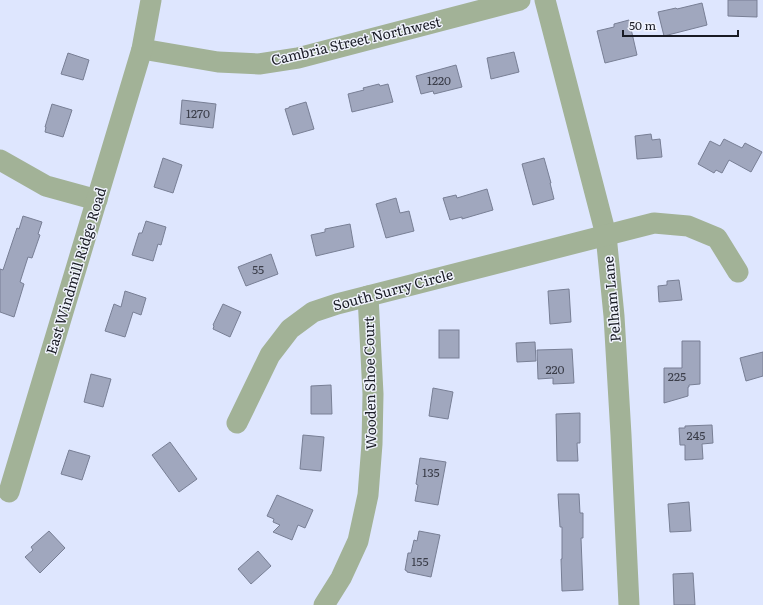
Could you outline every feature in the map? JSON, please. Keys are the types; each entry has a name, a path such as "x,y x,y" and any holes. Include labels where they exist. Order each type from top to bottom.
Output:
{"street":[{"name":"East Windmill Ridge Road","path":"9,492 142,49 150,0"},
{"name":"Cambria Street Northwest","path":"142,49 218,62 258,64 298,58 520,0"},
{"name":"Pelham Lane","path":"545,0 606,235 614,316 629,605"},
{"path":"0,160 46,186 97,200"},
{"name":"South Surry Circle","path":"237,423 270,355 290,329 313,312 337,304 654,223 688,226 717,238 738,272"},
{"name":"Wooden Shoe Court","path":"324,605 341,578 358,541 368,495 372,444 373,394 368,296"}],"building":[{"path":"728,0 757,0 757,17 728,16"},
{"path":"702,3 707,25 664,36 658,12"},
{"path":"629,20 637,55 605,63 597,31 614,27 614,24"},
{"path":"514,52 519,72 491,79 487,58"},
{"path":"68,53 89,60 83,80 61,74"},
{"path":"456,65 462,87 434,94 433,91 421,94 416,76"},
{"path":"379,84 380,86 388,84 393,102 352,112 348,94"},
{"path":"182,100 216,104 213,128 180,124"},
{"path":"306,102 314,129 293,135 285,109"},
{"path":"52,104 72,110 63,137 45,132 45,127"},
{"path":"651,134 652,140 660,139 662,157 637,159 635,136"},
{"path":"724,139 742,148 745,143 762,152 751,172 729,160 722,173 716,170 714,173 698,164 710,141 720,146"},
{"path":"163,158 182,165 173,193 154,187"},
{"path":"544,158 554,199 533,205 522,164"},
{"path":"487,189 493,210 462,219 462,217 450,220 443,198 456,195 457,198"},
{"path":"396,198 400,213 409,211 414,231 386,238 376,204"},
{"path":"23,216 42,222 38,234 40,235 32,258 28,257 20,282 24,284 14,317 0,312 0,269 3,270 17,228 19,229"},
{"path":"146,221 166,227 161,245 158,244 153,261 132,255 139,233 142,233"},
{"path":"350,224 354,247 316,256 311,235 325,232 325,229"},
{"path":"271,254 278,274 246,286 238,267"},
{"path":"679,280 682,300 659,302 658,286 667,285 667,281"},
{"path":"569,289 571,322 550,324 548,291"},
{"path":"125,291 146,298 141,315 133,312 125,337 105,331 114,304 121,307"},
{"path":"223,304 241,312 230,337 213,329 213,325"},
{"path":"439,330 459,330 459,358 439,358"},
{"path":"682,341 700,341 700,384 689,385 688,396 664,403 664,368 682,368"},
{"path":"535,342 536,361 517,362 516,343"},
{"path":"572,349 574,383 553,384 553,378 538,379 537,350"},
{"path":"763,352 763,376 746,381 740,358"},
{"path":"91,374 111,379 103,407 84,402"},
{"path":"331,385 332,414 311,414 311,386"},
{"path":"433,388 453,392 448,419 429,416"},
{"path":"580,413 580,443 577,443 578,461 557,461 556,414"},
{"path":"712,425 713,443 702,444 703,459 685,460 685,445 680,445 679,428 685,428 685,426"},
{"path":"303,435 324,437 321,471 300,469"},
{"path":"170,442 197,479 179,492 152,455"},
{"path":"69,450 90,456 82,480 61,474"},
{"path":"420,458 446,462 438,505 415,501"},
{"path":"558,494 579,494 580,513 583,513 583,538 581,538 583,590 562,591 562,527 560,527"},
{"path":"277,495 313,510 305,528 298,525 292,540 273,532 280,525 273,522 274,519 267,516"},
{"path":"689,502 691,531 670,532 668,504"},
{"path":"49,531 65,548 40,573 25,557 33,550 31,547"},
{"path":"419,531 440,535 431,577 407,572 405,570 408,553 411,553 414,540 417,541"},
{"path":"258,551 271,566 251,584 238,569"},
{"path":"693,573 695,605 674,605 673,574"}]}
